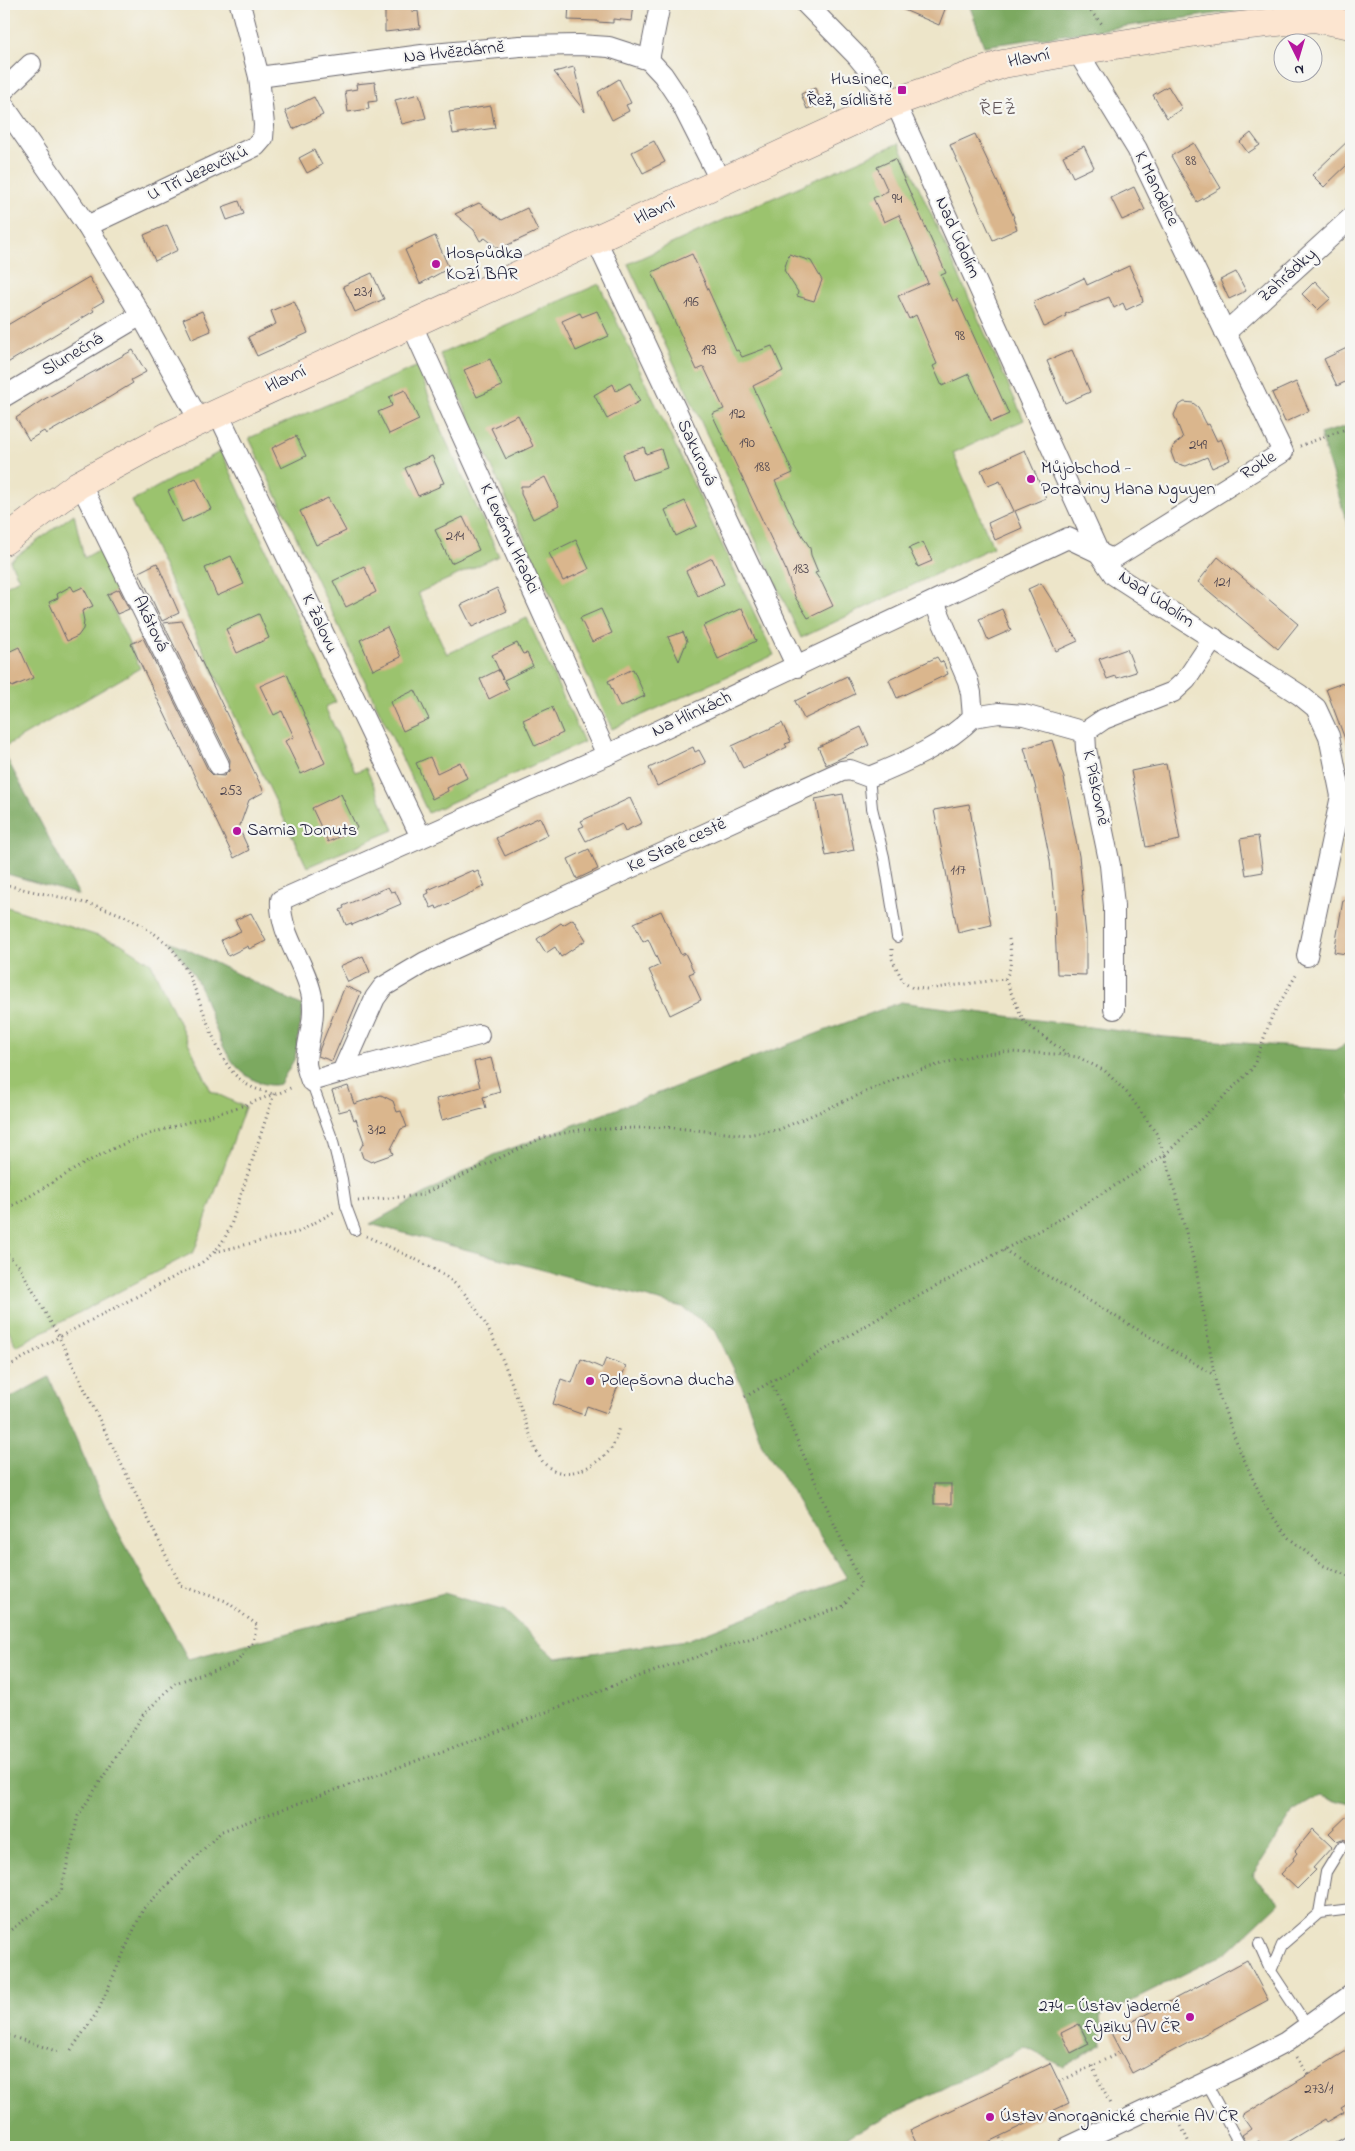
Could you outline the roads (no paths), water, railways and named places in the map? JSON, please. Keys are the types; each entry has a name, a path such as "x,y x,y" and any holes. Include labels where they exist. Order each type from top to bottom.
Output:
{"street":[{"name":"U Tří Jezevčíků","path":"87,226 256,146 263,138 264,125 258,77 240,4"},
{"path":"660,4 649,60 663,75 679,99 721,182"},
{"path":"806,4 856,55 896,102"},
{"name":"Hlavní","path":"4,541 78,485 208,416 896,102 1003,64 1077,50 1222,28 1314,18 1351,26"},
{"name":"Na Hvězdárně","path":"258,77 422,55 520,46 579,45 609,47 649,60"},
{"name":"K Mandelce","path":"1077,50 1137,149 1225,333"},
{"path":"4,90 30,64"},
{"name":"Nad Údolím","path":"896,102 1099,553 1114,575 1214,638 1300,695 1316,708 1329,736 1341,796 1307,956"},
{"path":"4,106 87,226 141,315 208,416"},
{"name":"Zahrádky","path":"1225,333 1351,218"},
{"name":"Sakurová","path":"596,240 797,667"},
{"name":"Slunečná","path":"5,396 141,315"},
{"name":"K Levému Hradci","path":"411,323 607,755"},
{"name":"Rokle","path":"1099,553 1112,559 1283,452 1225,333"},
{"name":"K Žalovu","path":"208,416 421,837"},
{"name":"Akátová","path":"78,485 87,497 219,765"},
{"name":"Na Hlinkách","path":"311,1081 306,1063 312,1030 312,996 305,970 282,922 281,900 607,755 1068,538 1099,553"},
{"path":"934,602 968,681 973,717"},
{"name":"K Pískovně","path":"1114,1009 1114,906 1110,865 1086,749 1085,732 1104,719 1173,692 1186,680 1214,638"},
{"path":"869,777 948,738 973,717 999,713 1024,715 1085,732"},
{"name":"Ke Staré cestě","path":"342,1072 375,998 383,987 425,962 842,771 850,770 869,777"},
{"path":"311,1081 479,1035"},
{"path":"1068,2147 1169,2101 1286,2042 1351,1995"}],"lane":[{"path":"869,777 872,808 884,856 896,937"},
{"path":"311,1081 332,1138 342,1179 346,1206 355,1230"},
{"path":"1319,1914 1326,1872 1342,1846"},
{"path":"1271,1971 1282,1945 1319,1914 1351,1909"},
{"path":"1260,1944 1271,1971 1308,2027"},
{"path":"1206,2083 1241,2147"},
{"path":"1340,2147 1351,2140"}],"place":[{"name":"Husinec, Řež, sídliště","path":"902,90"},
{"name":"Hospůdka KOZÍ BAR","path":"436,264"},
{"name":"Můjobchod - Potraviny Hana Nguyen","path":"1031,479"},
{"name":"Sarnia Donuts","path":"237,831"},
{"name":"Polepšovna ducha","path":"590,1381"},
{"name":"274 - Ústav jaderné fyziky AV ČR","path":"1190,2017"},
{"name":"Ústav anorganické chemie AV ČR","path":"990,2117"}],"district":[{"name":"ŘEŽ","path":"998,109"}]}
